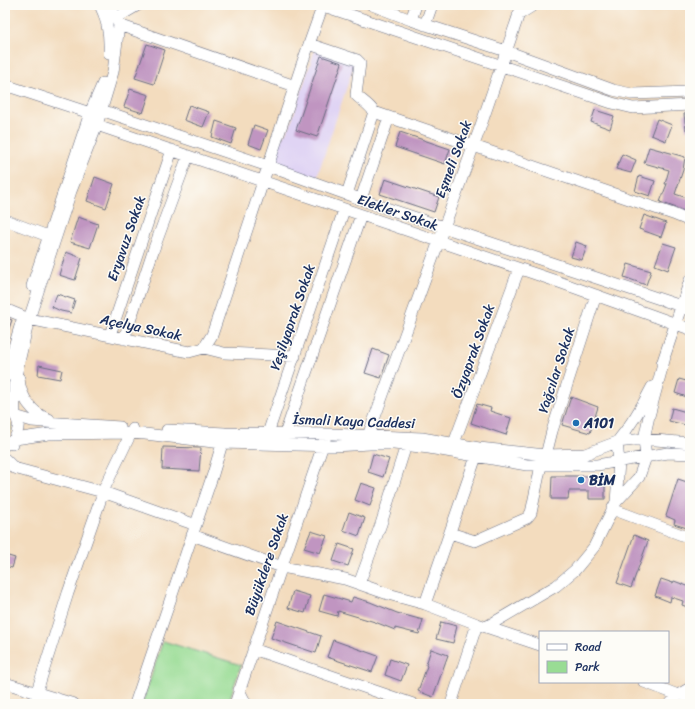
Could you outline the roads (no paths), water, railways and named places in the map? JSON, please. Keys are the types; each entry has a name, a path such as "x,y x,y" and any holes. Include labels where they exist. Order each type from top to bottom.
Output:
{"street":[{"path":"5,377 96,116 108,66 110,39 108,25 100,5"},
{"path":"15,416 14,386 26,317 48,236 113,72 117,22 110,5"},
{"path":"117,22 138,5"},
{"path":"204,348 212,335 322,5 612,103 633,108 690,105"},
{"path":"372,5 425,25 506,51 614,90 632,94 690,92"},
{"path":"411,20 416,5"},
{"path":"425,25 432,5"},
{"path":"520,10 534,5"},
{"name":"Eşmeli Sokak","path":"368,436 474,146 520,10"},
{"path":"117,22 295,86"},
{"path":"309,44 357,60 360,63 356,95 371,107 374,112 673,214 690,222"},
{"path":"5,85 96,116"},
{"path":"347,194 374,112"},
{"name":"Elekler Sokak","path":"96,116 188,156 520,269 690,329"},
{"name":"Elekler Sokak","path":"96,116 268,166 361,199 686,308"},
{"path":"361,199 389,117"},
{"name":"Eryavuz Sokak","path":"110,335 172,150"},
{"path":"124,339 153,251 188,156"},
{"name":"Yeşilyaprak Sokak","path":"268,434 344,210"},
{"path":"285,434 360,215"},
{"path":"5,220 48,236"},
{"name":"Özyaprak Sokak","path":"454,443 520,269"},
{"path":"451,704 481,626 556,586 575,570 594,547 614,505 639,477 646,457 644,439 649,416 676,324 686,308 690,280"},
{"name":"Yağcılar Sokak","path":"546,455 552,431 596,296"},
{"name":"Açelya Sokak","path":"5,309 26,317 189,352 204,348 224,353 295,356"},
{"path":"614,505 619,462 617,442 627,430 646,400 665,358"},
{"path":"19,362 19,383 26,400 36,412 44,418 61,423"},
{"path":"5,409 15,416 19,428 10,442 5,455"},
{"name":"İsmali Kaya Caddesi","path":"15,416 32,421 224,438 268,434 326,434 368,436 407,441 422,438 454,443 478,452 546,455 585,454 617,442 644,439 690,443"},
{"path":"10,442 49,434 132,430 103,492 70,588 33,704"},
{"name":"Büyükdere Sokak","path":"235,704 326,434"},
{"path":"135,704 224,438 322,446 407,441 478,452 527,465 597,465 668,453 690,454"},
{"path":"359,584 381,524 407,441"},
{"path":"425,604 478,452"},
{"path":"5,459 14,468 103,492 282,567 345,579 388,594 425,604 481,626 539,645"},
{"path":"450,533 475,541 527,518 531,513 541,465"},
{"path":"614,505 690,538"},
{"path":"253,649 413,704"},
{"path":"5,682 74,704"},
{"path":"647,683 678,695 690,696"},
{"path":"670,704 678,695 690,688"},
{"path":"239,690 246,704"}],"place":[{"name":"A101","path":"576,423"},
{"name":"BİM","path":"581,480"}]}
